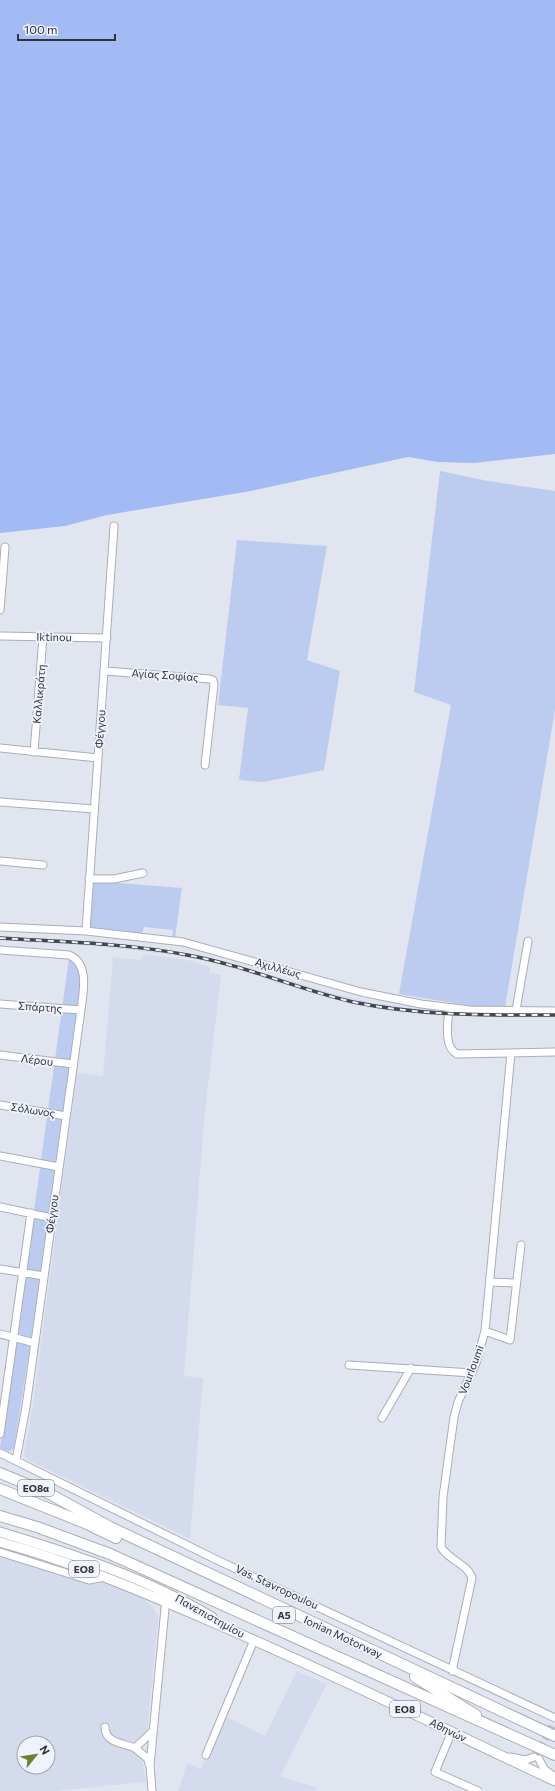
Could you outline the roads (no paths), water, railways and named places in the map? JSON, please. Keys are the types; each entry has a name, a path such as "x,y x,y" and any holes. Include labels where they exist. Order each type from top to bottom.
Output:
{"highway":[{"name":"ΕΟ8α","path":"0,1473 46,1492 110,1527"},
{"name":"Α5","path":"0,1484 80,1517 110,1527"},
{"name":"Ionian Motorway","path":"0,1489 66,1515 417,1678 495,1728"},
{"name":"Ionian Motorway","path":"0,1516 37,1526 110,1554 443,1706 555,1755"},
{"name":"Ionian Motorway","path":"110,1527 555,1736"}],"main road":[{"name":"Πανεπιστημίου","path":"0,1532 88,1559 166,1592 254,1640"},
{"name":"Πανεπιστημίου","path":"0,1542 106,1577 254,1640"},
{"name":"Αθηνών","path":"254,1640 452,1731 555,1781"}],"street":[{"name":"Φέγγου","path":"86,932 114,526"},
{"path":"0,610 5,547"},
{"name":"Iktinou","path":"0,636 107,638"},
{"name":"Καλλικράτη","path":"34,752 43,637"},
{"name":"Αγίας Σοφίας","path":"105,671 210,678 213,680 214,684 205,765"},
{"path":"0,748 98,758"},
{"path":"0,802 94,809"},
{"path":"0,861 43,865"},
{"path":"89,879 114,880 143,873"},
{"name":"Αχιλλέως","path":"0,927 86,932 183,942 371,995 448,1008 470,1010 555,1011"},
{"path":"516,1010 528,941"},
{"name":"Φέγγου","path":"0,950 67,954 75,958 83,968 81,1010 22,1433 16,1460"},
{"name":"Σπάρτης","path":"0,1004 81,1010"},
{"path":"448,1008 449,1044 455,1053 463,1055 555,1052"},
{"name":"Vourloumi","path":"452,1671 472,1578 469,1572 442,1549 440,1544 443,1491 454,1416 458,1402 472,1373 485,1331 511,1053"},
{"name":"Λέρου","path":"0,1055 73,1064"},
{"name":"Σόλωνος","path":"0,1105 66,1116"},
{"path":"0,1156 59,1167"},
{"path":"0,1207 52,1218"},
{"path":"0,1434 31,1213"},
{"path":"485,1331 510,1340 520,1245"},
{"path":"0,1269 44,1276"},
{"path":"490,1282 516,1282"},
{"path":"0,1334 35,1342"},
{"path":"350,1365 472,1373"},
{"path":"382,1418 411,1368"},
{"name":"Vas. Stavropoulou","path":"0,1453 217,1560 554,1721"},
{"path":"0,1552 89,1580 106,1577"},
{"path":"152,1791 150,1765 166,1592"},
{"path":"206,1755 254,1640"},
{"path":"105,1727 107,1736 111,1741 135,1748 148,1759 150,1765"},
{"path":"135,1748 153,1730"},
{"path":"452,1731 435,1772 478,1791"},
{"path":"499,1755 526,1760 536,1758 544,1769 555,1777"}],"tunnel":[{"path":"534,1757 539,1752 552,1726"}],"railway":[{"path":"0,938 117,945 187,955 208,959 250,971 332,997 378,1007 454,1014 555,1015"}]}
